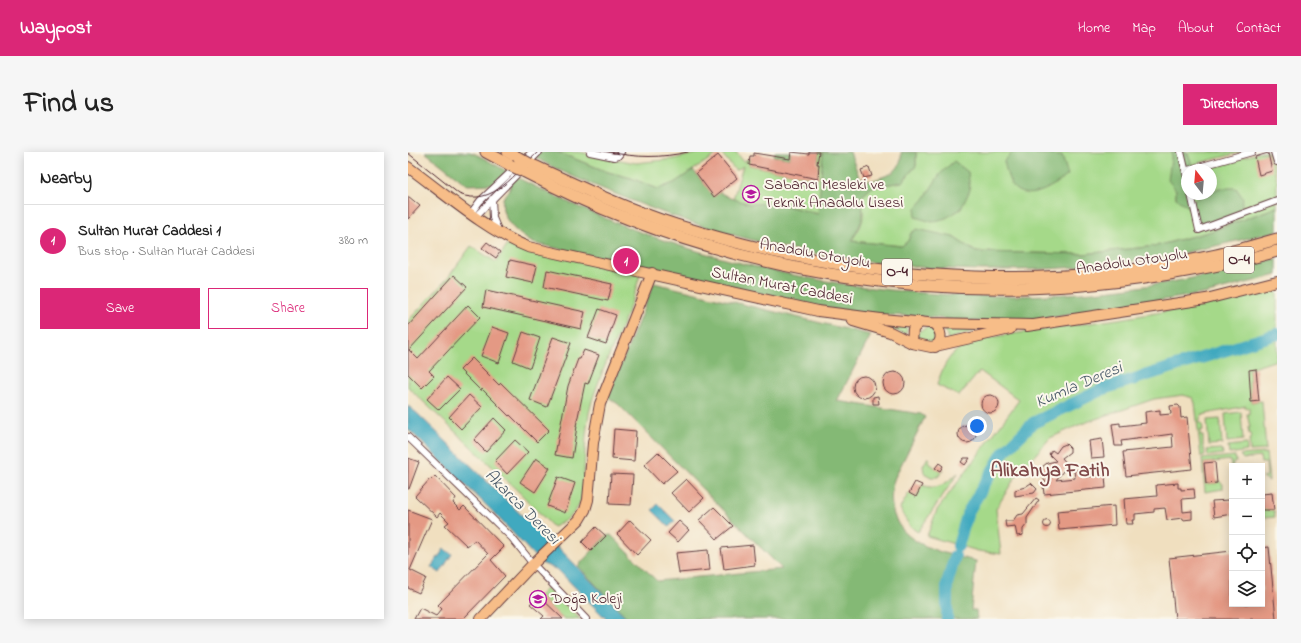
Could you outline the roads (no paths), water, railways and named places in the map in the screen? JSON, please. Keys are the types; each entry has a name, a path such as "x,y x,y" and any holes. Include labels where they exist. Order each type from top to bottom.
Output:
{"highway":[{"name":"Anadolu Otoyolu","path":"486,152 515,162 527,168 585,202 687,240 754,260 796,268 891,282 974,288 1049,288 1148,278 1231,262 1277,251"},
{"name":"Anadolu Otoyolu","path":"508,152 515,162"},
{"name":"Anadolu Otoyolu","path":"527,168 674,224 709,235 786,255 825,262 902,272 1016,277 1084,274 1192,259 1277,239"}],"main road":[{"name":"Sultan Murat Caddesi","path":"408,167 502,235 528,247 818,311 934,324 1034,325"},
{"path":"481,619 535,561 579,520 586,507 593,443 600,404 652,274"},
{"path":"818,311 875,327 921,346 936,347 982,335 1034,325 1206,299 1277,281"},
{"path":"912,343 913,329 920,322"},
{"path":"934,324 939,330 941,338 936,347"}],"street":[{"path":"473,215 480,201 532,152"},
{"path":"473,215 492,199 539,152"},
{"path":"590,152 610,157 618,156 621,152"},
{"path":"1181,152 1185,164"},
{"path":"1213,164 1252,152"},
{"path":"1274,152 1277,162"},
{"path":"492,199 493,218 496,227 502,235"},
{"path":"1192,200 1199,230 1277,201"},
{"path":"462,206 480,201"},
{"path":"408,437 535,561 586,619"}],"water":[{"path":"408,406 539,532 558,547 628,619 606,619 558,570 541,563 491,510 408,429"},
{"path":"658,504 675,521 669,527 652,510"},
{"path":"444,549 452,554 440,573 431,567"}],"waterway":[{"name":"Kumla Deresi","path":"958,546 968,512 1003,453 1033,423 1103,389 1277,334"},
{"name":"Kumla Deresi","path":"947,619 947,584 955,556"}],"tram line":[{"path":"408,153 459,194 471,197 483,196 503,186 538,152"},
{"path":"610,152 649,156 688,152"}],"place":[{"name":"Sabancı Mesleki ve Teknik Anadolu Lisesi","path":"751,194"},
{"name":"Sultan Murat Caddesi 1","path":"626,261"},
{"name":"Doğa Koleji","path":"538,599"}],"district":[{"name":"Alikahya Fatih","path":"1050,471"}],"water label":[{"name":"Akarca Deresi","path":"522,507"}]}
